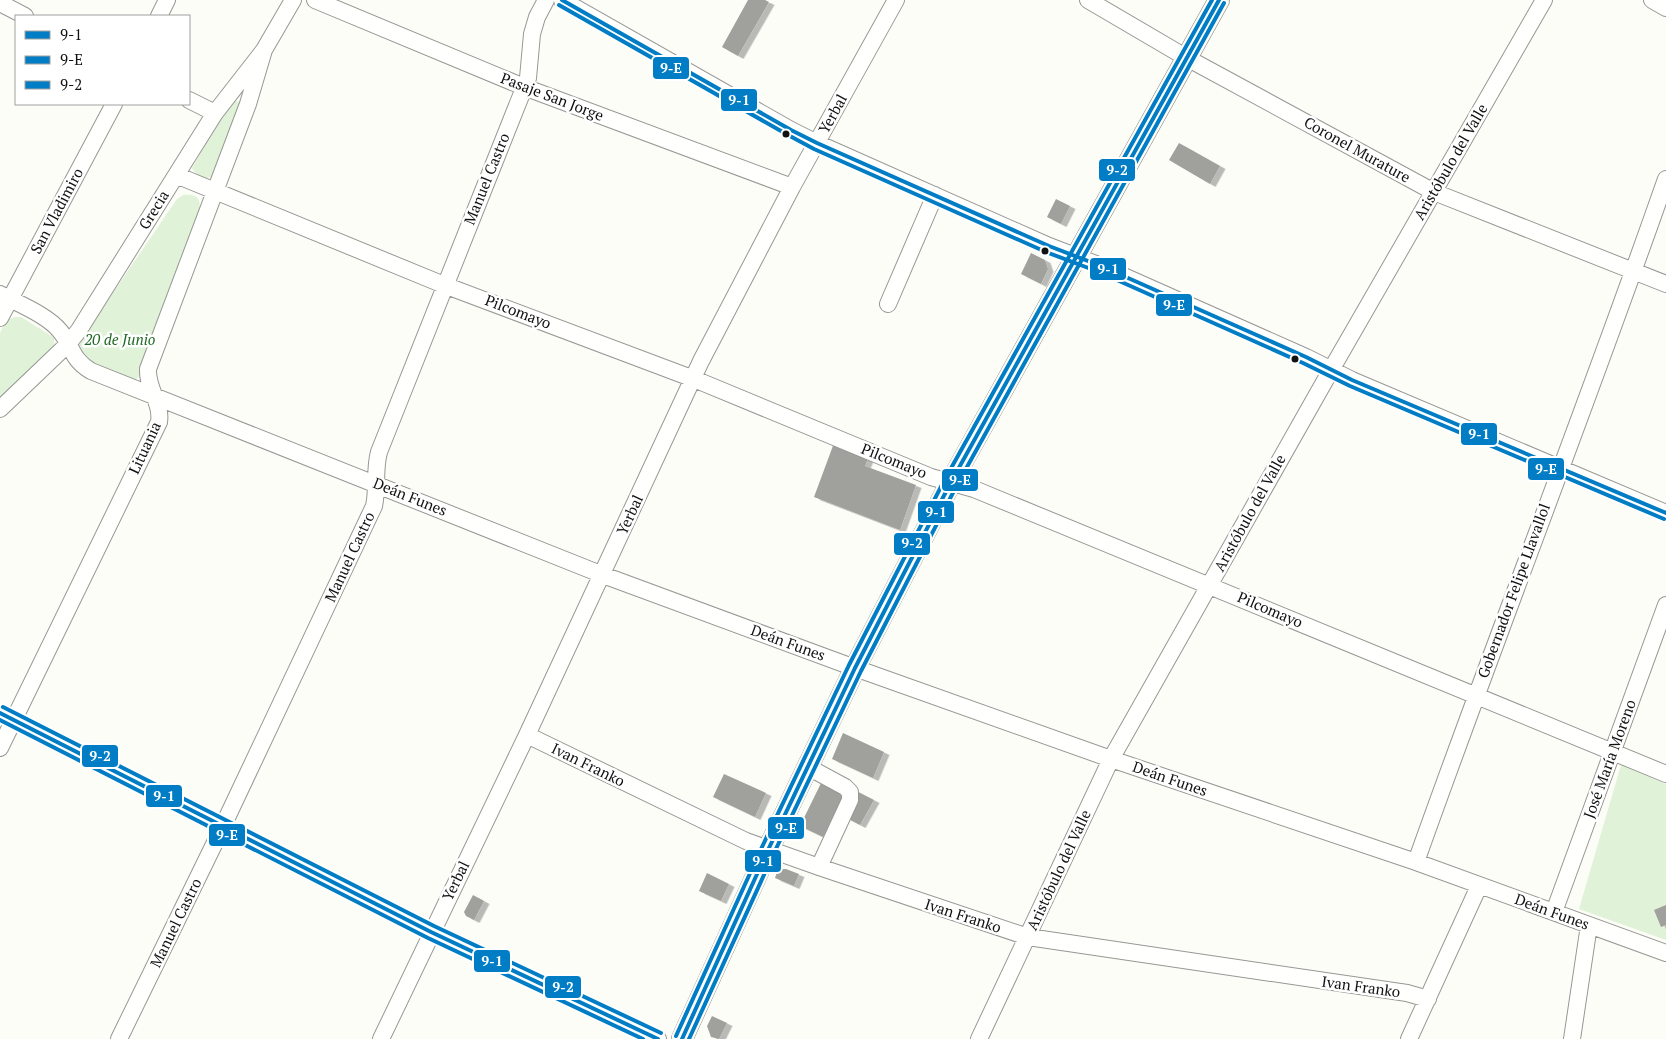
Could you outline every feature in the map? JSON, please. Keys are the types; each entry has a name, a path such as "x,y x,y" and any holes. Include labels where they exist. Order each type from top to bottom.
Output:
{"main road":[{"path":"682,1039 768,850 855,668 951,482 1220,0"}],"street":[{"path":"160,15 168,0"},
{"name":"Grecia","path":"0,409 68,344 79,330 215,113 264,50 294,0"},
{"name":"Pasaje San Jorge","path":"315,0 524,87 792,187"},
{"name":"Manuel Castro","path":"119,1039 223,826 374,506 375,464 378,452 524,87 530,67 532,34 546,0"},
{"path":"562,0 817,143 1049,246 1110,270 1352,380 1666,513"},
{"name":"Yerbal","path":"381,1039 527,736 702,361 792,187 896,0"},
{"name":"Coronel Murature","path":"1088,0 1187,58 1434,192 1666,284"},
{"name":"Aristóbulo del Valle","path":"979,1039 1111,760 1331,370 1544,0"},
{"path":"1652,0 1666,8"},
{"path":"0,3 23,15"},
{"name":"Lituania","path":"0,748 7,717 159,422 159,407 152,395 147,376 148,369 248,104 264,50"},
{"path":"190,100 215,113"},
{"name":"San Vladimiro","path":"0,318 5,297 113,105"},
{"name":"Pilcomayo","path":"176,175 444,285 694,379 931,477 974,489 1666,774"},
{"name":"Gobernador Felipe Llavallol","path":"1416,862 1475,696 1634,271 1666,179"},
{"path":"888,304 935,195"},
{"name":"Deán Funes","path":"5,297 50,321 60,332 76,359 91,371 603,574 855,668 1111,760 1416,862 1666,953"},
{"name":"José María Moreno","path":"1554,912 1666,605"},
{"path":"7,717 431,932 658,1039"},
{"name":"Ivan Franko","path":"527,736 768,850 1028,937 1407,993 1428,999"},
{"path":"808,767 845,787 850,792 850,800 819,867"},
{"path":"1409,1039 1479,886"},
{"path":"1572,1039 1589,925"}],"green space":[{"path":"234,100 241,103 213,177 201,177 192,168 229,102"},
{"name":"20 de Junio","path":"183,195 197,197 200,210 140,376 135,380 128,379 86,361 80,353 78,344 177,199"},
{"path":"21,317 50,335 54,338 54,345 51,351 0,399 0,333 6,320"},
{"path":"1621,765 1666,784 1666,940 1579,909"}],"building":[{"path":"748,0 765,0 769,2 738,56 722,47"},
{"path":"1179,143 1220,166 1210,184 1169,160"},
{"path":"1056,199 1070,206 1061,224 1047,217"},
{"path":"1031,253 1045,260 1048,269 1041,284 1021,274"},
{"path":"834,443 869,456 865,466 916,485 900,530 814,497"},
{"path":"843,733 884,752 873,778 832,759"},
{"path":"724,774 766,793 755,817 713,797"},
{"path":"825,775 874,800 860,825 835,812 823,837 800,826"},
{"path":"781,869 799,874 794,886 775,878 777,872"},
{"path":"707,873 729,884 721,901 699,891"},
{"path":"473,895 484,901 474,920 466,916 464,912"},
{"path":"1666,905 1666,925 1661,927 1654,910"},
{"path":"712,1016 727,1023 719,1039 711,1037 707,1026"}],"transit line":[{"name":"9-1","path":"562,0 817,143 1049,246 1101,266 1306,357 1352,380 1666,513"},
{"name":"9-2","path":"676,1036 762,847 849,665 945,479 1212,0"},
{"name":"9-1","path":"682,1039 768,850 855,668 951,482 1219,0"},
{"name":"9-E","path":"689,1039 774,853 861,671 957,485 1224,3"},
{"name":"9-E","path":"559,5 814,149 1046,252 1099,272 1303,363 1350,386 1664,519"},
{"name":"9-2","path":"3,707 434,926 661,1033"},
{"name":"9-1","path":"0,713 431,932 658,1039"},
{"name":"9-E","path":"0,720 428,938 643,1039"}]}
